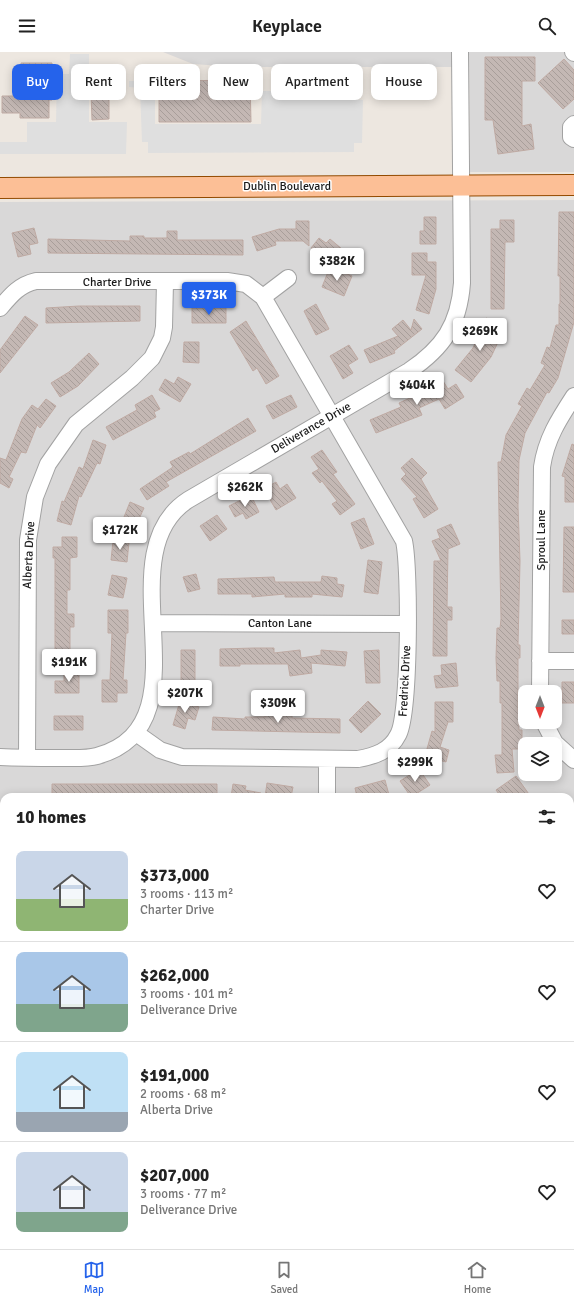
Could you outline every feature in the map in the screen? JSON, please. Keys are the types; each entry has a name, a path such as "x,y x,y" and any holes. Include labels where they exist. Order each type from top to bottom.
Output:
{"main road":[{"name":"Dublin Boulevard","path":"0,188 574,185"}],"street":[{"name":"Deliverance Drive","path":"0,757 96,757 117,749 136,733 142,724 152,694 154,552 162,529 172,513 188,500 423,361 433,353 449,332 461,298 460,52"},
{"path":"574,124 570,131 571,137 574,139"},
{"path":"263,297 288,278"},
{"name":"Charter Drive","path":"0,308 16,290 25,284 36,281 237,281 250,286 263,297 332,415"},
{"name":"Alberta Drive","path":"27,758 28,540 35,497 48,464 76,424 97,405 132,378 152,358 162,338 164,327 165,282"},
{"name":"Sproul Lane","path":"540,685 542,467 547,443 552,431 574,396"},
{"name":"Fredrick Drive","path":"136,733 160,750 182,757 327,760 368,758 387,748 399,735 404,715 407,624 406,559 404,541 332,415"},
{"name":"Canton Lane","path":"153,623 407,624"},
{"path":"540,661 574,661"},
{"path":"562,755 574,760"},
{"path":"327,760 327,793"}],"shaded area":[{"path":"163,52 454,52 455,67 437,67 437,64 371,64 371,67 363,67 363,64 271,64 271,67 263,67 263,64 193,64"},
{"path":"469,52 574,52 574,172 470,172"},
{"path":"70,54 89,54 89,64 71,64 71,100 89,100 89,122 127,122 126,154 0,154 0,142 27,142 27,122 56,122 56,100 63,100 63,74 69,74"},
{"path":"129,81 134,81 134,87 129,87"},
{"path":"263,91 271,91 271,100 363,100 362,143 354,143 354,152 148,153 148,142 142,142 140,100 155,100 155,124 261,124"},
{"path":"574,200 574,793 0,793 0,202"}],"building":[{"path":"485,57 535,57 535,81 522,81 522,126 531,124 534,149 498,154 493,120 485,120"},
{"path":"564,59 574,70 574,99 563,109 538,83"},
{"path":"21,63 52,63 52,64"},
{"path":"208,80 208,100 250,100 251,122 159,122 159,100 200,100 200,81"},
{"path":"2,96 12,96 12,100 49,100 49,118 20,118 20,113 2,113"},
{"path":"91,100 109,100 109,119 92,120"},
{"path":"559,212 574,212 574,322 558,378 549,393 547,392 525,433 519,460 518,506 520,561 518,645 520,645 520,658 518,658 518,729 522,730 522,737 518,737 518,749 512,749 514,772 497,773 495,755 502,755 502,703 500,703 500,681 497,681 496,658 497,628 500,628 501,619 498,462 501,462 506,435 522,406 518,404 527,388 530,390 545,365 541,363 547,347 550,348 556,325 559,325 560,276 558,276"},
{"path":"424,217 436,217 436,244 420,244 420,231 424,231"},
{"path":"500,220 514,220 514,242 505,242 504,309 491,309 491,229 500,229"},
{"path":"296,221 309,221 309,246 303,241 275,241 276,245 257,251 252,237 279,229 296,229"},
{"path":"34,228 38,243 29,245 31,254 18,257 12,233"},
{"path":"167,231 177,231 177,240 243,240 243,255 48,253 48,239 130,241 130,236 144,236 144,238 167,238"},
{"path":"319,238 326,243 330,239 342,249 330,264 311,248"},
{"path":"412,253 427,253 427,262 436,262 436,289 429,314 416,310 426,275 412,275"},
{"path":"330,267 352,276 344,296 322,287"},
{"path":"316,304 329,329 316,335 304,311"},
{"path":"79,306 140,306 140,321 46,323 46,308"},
{"path":"192,308 226,308 226,323 192,323"},
{"path":"25,316 38,325 0,373 0,350"},
{"path":"486,318 497,323 492,334 500,338 491,357 471,382 455,370 473,348"},
{"path":"414,319 422,329 394,351 395,353 370,363 364,350 398,336 392,329 403,320 411,330"},
{"path":"246,321 279,376 266,384 257,368 253,371 230,332"},
{"path":"184,342 199,342 199,363 183,362"},
{"path":"349,345 358,359 348,365 353,373 343,379 330,356"},
{"path":"89,353 99,364 78,386 60,397 51,383 69,372"},
{"path":"178,377 191,384 180,402 159,390 165,379 174,384"},
{"path":"443,381 448,389 456,384 464,397 445,409 439,399 419,408 422,415 376,433 370,420 401,407 399,403 423,392 424,394"},
{"path":"152,395 160,409 154,412 156,417 113,440 106,427 137,410 135,405"},
{"path":"291,395 297,407 273,419 266,406"},
{"path":"46,399 56,406 40,428 37,425 26,453 21,452 9,477 13,479 9,488 0,483 0,458 6,460 22,419 32,405 38,409"},
{"path":"248,418 256,431 166,482 169,486 147,500 140,489 173,467 170,462 189,452 190,454"},
{"path":"93,440 106,445 100,464 97,463 81,497 79,496 71,525 57,521 62,501 64,502 79,467 83,469"},
{"path":"572,444 574,445 574,502 565,502 565,477 562,476"},
{"path":"322,450 337,472 333,474 355,504 340,515 332,504 337,501 322,481 320,483 312,473 319,469 311,457"},
{"path":"412,458 427,473 421,479 438,509 424,518 413,499 417,497 401,479 406,474 401,468"},
{"path":"276,482 280,489 287,484 296,498 276,510 264,489"},
{"path":"251,495 259,512 246,519 243,513 235,517 229,506"},
{"path":"130,502 144,508 133,532 120,527"},
{"path":"217,515 227,529 210,541 200,526"},
{"path":"364,518 374,544 361,549 351,523"},
{"path":"451,524 460,544 448,549 447,607 452,607 452,620 447,620 447,656 433,656 434,561 441,561 432,541 440,538 437,530"},
{"path":"564,527 574,527 574,592 563,592"},
{"path":"62,537 77,537 77,557 70,558 70,590 67,590 67,614 74,614 74,627 70,627 70,658 55,658 55,558 53,558 53,547 62,547"},
{"path":"113,541 129,542 127,562 111,560"},
{"path":"368,560 382,562 378,594 364,592"},
{"path":"196,574 200,589 188,592 183,577"},
{"path":"112,575 127,578 123,598 108,595"},
{"path":"322,576 337,578 337,584 344,585 342,597 312,594 312,597 285,597 285,594 252,597 252,594 218,594 218,579 274,577 275,582 321,582"},
{"path":"108,610 128,610 128,633 126,633 123,680 127,680 127,693 117,693 117,702 102,702 102,680 110,680 112,633 108,633"},
{"path":"562,620 574,620 574,634 562,634"},
{"path":"274,648 274,653 300,650 301,658 321,655 321,650 347,652 345,666 311,663 312,673 290,676 288,664 240,664 240,666 220,666 220,649"},
{"path":"181,650 195,650 195,682 181,682"},
{"path":"379,650 380,683 366,683 364,651"},
{"path":"456,663 458,686 436,688 434,676 442,675 441,665"},
{"path":"64,670 79,670 79,693 55,693 55,681 64,681"},
{"path":"562,682 574,682 574,703 562,703"},
{"path":"180,701 199,707 195,720 188,718 185,729 173,725"},
{"path":"368,701 381,714 361,733 349,720"},
{"path":"435,702 453,702 453,722 448,722 440,747 449,750 446,762 425,756 432,731 435,732"},
{"path":"265,713 292,713 292,718 340,719 340,733 212,730 213,717 245,719 245,717 265,717"},
{"path":"54,716 83,716 83,730 54,730"},
{"path":"419,769 430,785 417,793 408,793 400,781"},
{"path":"516,776 518,781 520,781 528,793 498,793 496,790"},
{"path":"385,780 388,793 356,793 355,788"},
{"path":"267,783 293,787 292,793 266,793"},
{"path":"52,784 217,784 217,793 52,793"},
{"path":"233,784 246,786 245,790 261,793 232,793"}]}
